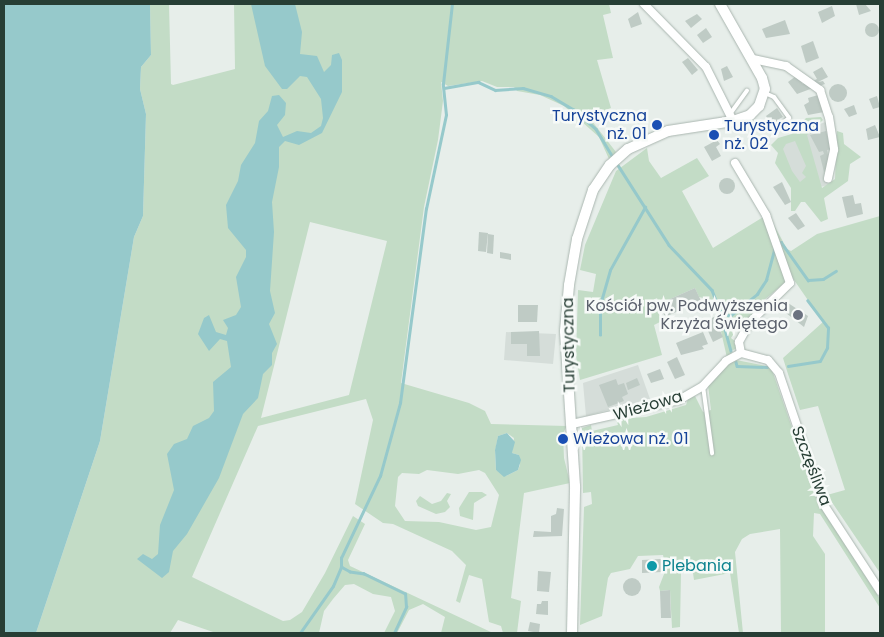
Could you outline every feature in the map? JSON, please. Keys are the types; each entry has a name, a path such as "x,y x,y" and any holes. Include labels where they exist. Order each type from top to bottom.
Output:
{"street":[{"path":"644,4 706,67 732,117"},
{"path":"720,4 753,59 762,78 765,92"},
{"path":"753,59 786,66 820,90 830,124 834,150 828,178"},
{"name":"Turystyczna","path":"572,633 575,486 565,330 572,264 588,203 600,179 615,160 657,134 755,111 765,92"},
{"path":"735,163 775,237 790,283 750,322 739,342 741,353"},
{"name":"Wieżowa","path":"572,424 586,423 679,400 703,386 726,362 741,353"},
{"name":"Szczęśliwa","path":"741,353 763,357 776,368 824,505 880,591"}],"lane":[{"path":"732,117 747,91"},
{"path":"765,92 774,98 789,118 778,127"},
{"path":"703,386 712,453"}],"shaded area":[{"path":"831,120 836,132 835,156 830,186 796,188 778,139"},
{"path":"506,332 556,334 553,364 504,360"},
{"path":"638,365 650,399 586,416 583,383"}],"green space":[{"path":"150,4 169,4 171,84 173,85 235,69 234,4 609,4 611,13 603,15 613,58 597,60 611,108 588,116 616,152 609,159 599,137 564,106 540,95 517,91 514,87 497,87 482,81 448,86 441,82 443,101 438,140 424,207 401,383 469,403 485,411 491,424 567,426 563,433 564,458 570,483 524,493 511,598 521,601 517,633 503,633 501,626 489,622 482,579 469,575 460,603 456,601 466,565 452,551 393,524 383,523 355,504 373,420 366,399 258,426 192,577 283,621 290,620 302,612 325,573 353,516 365,524 348,560 350,566 493,633 441,633 445,617 423,604 409,610 397,633 384,633 395,611 391,597 373,594 354,584 345,585 324,611 319,633 216,633 178,620 170,633 36,633 100,441 134,237 143,216 146,114 140,89 141,67 151,55","holes":["310,222 387,241 349,395 261,418","507,433 514,438 512,453 519,455 520,465 518,470 506,476 496,470 495,452 498,436","427,470 458,474 479,470 485,473 499,495 491,527 476,530 439,522 405,521 395,506 398,477 402,473 419,474"]},
{"path":"821,117 823,120 807,135 822,188 835,179 837,131 843,133 844,144 861,157 850,164 848,181 824,198 828,219 821,222 805,202 801,202 795,211 791,211 791,188 775,163 778,153 771,145 778,138 792,134 806,118","holes":["795,141 806,166 802,173 806,177 800,182 792,171 783,149 786,144"]},
{"path":"647,148 649,161 661,178 697,158 709,176 682,191 713,248 768,214 787,249 791,251 817,234 880,216 880,573 827,495 845,490 818,406 800,410 783,358 823,322 792,277 764,300 748,320 744,317 731,338 736,342 737,348 731,351 736,360 771,367 817,500 880,599 880,608 820,514 814,513 813,536 825,554 825,633 781,633 780,529 750,534 742,539 735,552 743,633 739,633 730,573 694,580 693,573 681,573 680,627 672,628 670,590 660,591 659,587 666,569 663,555 638,556 630,569 611,573 608,578 602,616 580,625 584,507 592,504 591,492 583,493 582,428 591,425 592,431 618,425 616,419 646,417 686,405 688,399 695,396 703,412 711,410 708,385 728,362 716,310 712,311 707,299 699,297 695,288 659,304 657,298 653,300 662,321 654,325 662,355 580,380 576,356 578,290 593,292 596,274 580,270 585,245 616,171"},
{"path":"469,492 482,492 487,495 474,503 473,520 460,516 459,508"},
{"path":"447,493 451,494 447,501 450,507 445,512 436,514 418,506 416,501 420,496 432,504 441,501"}],"water":[{"path":"4,4 150,4 151,55 141,67 140,89 146,114 143,216 134,237 100,441 36,633 4,633"},
{"path":"251,4 295,4 302,32 300,54 317,56 324,72 331,65 332,55 339,53 342,60 342,92 322,133 299,145 285,141 279,147 279,167 272,202 274,232 270,291 275,313 269,324 277,344 272,353 272,365 263,374 258,398 243,414 219,478 187,534 173,551 169,572 162,578 137,559 143,554 152,559 158,554 160,525 174,490 167,454 174,444 187,439 193,426 209,418 214,411 213,382 231,367 227,341 220,339 209,351 198,334 204,318 209,315 216,332 226,335 228,328 223,320 236,315 241,307 236,277 246,257 246,250 228,228 226,205 238,181 241,165 255,143 259,121 268,111 272,96 279,95 286,103 285,115 277,125 283,137 297,131 311,133 321,126 323,118 321,99 307,77 300,76 287,89 282,89 265,66"},
{"path":"507,433 515,442 512,453 519,455 521,460 518,470 504,477 496,470 495,450 498,436"}],"building":[{"path":"856,4 865,4 871,11 859,15"},
{"path":"832,6 835,16 822,23 818,12"},
{"path":"638,12 642,24 631,28 628,19"},
{"path":"697,14 702,19 691,28 685,21"},
{"path":"785,20 790,34 766,38 762,29"},
{"path":"872,23 877,25 879,30 877,35 872,37 867,35 865,30 867,25"},
{"path":"706,28 712,37 703,43 697,35"},
{"path":"813,41 819,58 806,63 801,46"},
{"path":"688,58 698,70 692,75 682,62"},
{"path":"727,66 733,77 724,81 721,69"},
{"path":"822,67 828,77 818,82 823,81 825,84 819,86 813,81 817,79 813,72"},
{"path":"796,76 803,84 807,81 813,88 797,94 788,82"},
{"path":"838,84 844,87 847,93 844,99 838,102 832,99 829,93 832,87"},
{"path":"818,95 824,112 808,115 804,105 809,102 808,98"},
{"path":"877,96 880,107 873,109 869,99"},
{"path":"854,105 857,114 849,117 844,109"},
{"path":"777,108 783,117 779,119 781,122 771,124 766,116"},
{"path":"875,125 880,137 868,140 866,129"},
{"path":"826,131 831,149 827,150 830,168 824,172 820,156 824,154 823,151 819,152 810,135"},
{"path":"717,140 720,144 716,147 721,156 712,161 704,147"},
{"path":"727,178 735,186 727,194 719,186"},
{"path":"782,182 791,202 785,205 773,187"},
{"path":"853,195 855,204 861,203 863,214 847,218 842,197"},
{"path":"796,213 805,226 798,230 788,218"},
{"path":"479,232 488,233 486,252 478,251"},
{"path":"488,234 494,235 493,254 487,253"},
{"path":"500,252 511,254 511,260 500,258"},
{"path":"695,288 701,301 665,317 659,304"},
{"name":"Kościół pw. Podwyższenia Krzyża Świętego","path":"788,303 808,316 804,327 786,313 783,308"},
{"path":"518,305 538,305 537,322 518,322"},
{"path":"714,317 723,337 713,342 704,322"},
{"path":"539,331 540,356 527,356 527,344 511,344 511,332"},
{"path":"703,332 708,344 702,346 704,349 681,355 676,343"},
{"path":"677,357 685,375 675,379 667,362"},
{"path":"660,369 664,379 651,383 647,374"},
{"path":"637,378 640,385 628,390 626,383"},
{"path":"616,379 618,385 624,383 628,394 622,397 624,401 608,407 599,385"},
{"path":"557,508 564,509 562,536 533,537 534,531 551,532 551,516 556,514"},
{"name":"Plebania","path":"661,559 662,572 642,573 642,560"},
{"path":"538,571 551,572 549,592 537,591"},
{"path":"632,578 638,581 641,587 638,593 632,596 626,593 623,587 626,581"},
{"path":"670,590 671,618 661,618 660,591"},
{"path":"542,601 548,601 548,615 536,614 537,604 541,604"},
{"path":"530,622 540,624 539,633 528,631"}],"waterway":[{"path":"394,633 406,607 405,594 364,574 350,572 341,567 341,558 380,476 400,403 426,209 446,115 443,84 452,4"},
{"path":"444,88 478,82 495,90 523,88 551,96 573,109 596,129 613,157"},
{"path":"616,162 669,245 712,290"},
{"path":"600,335 600,305 610,270 645,207"},
{"path":"778,243 781,242 808,280 823,279 836,271"},
{"path":"712,290 720,311 730,316 757,294 766,280 775,247"},
{"path":"788,366 820,361 827,348 828,328 808,301"},
{"path":"720,311 731,351"},
{"path":"736,362 737,366 767,367"},
{"path":"300,633 333,586 341,567"}],"place":[{"name":"Turystyczna nż. 01","path":"657,125"},
{"name":"Turystyczna nż. 02","path":"714,135"},
{"name":"Kościół pw. Podwyższenia Krzyża Świętego","path":"798,315"},
{"name":"Wieżowa nż. 01","path":"563,439"},
{"name":"Plebania","path":"652,566"}]}
